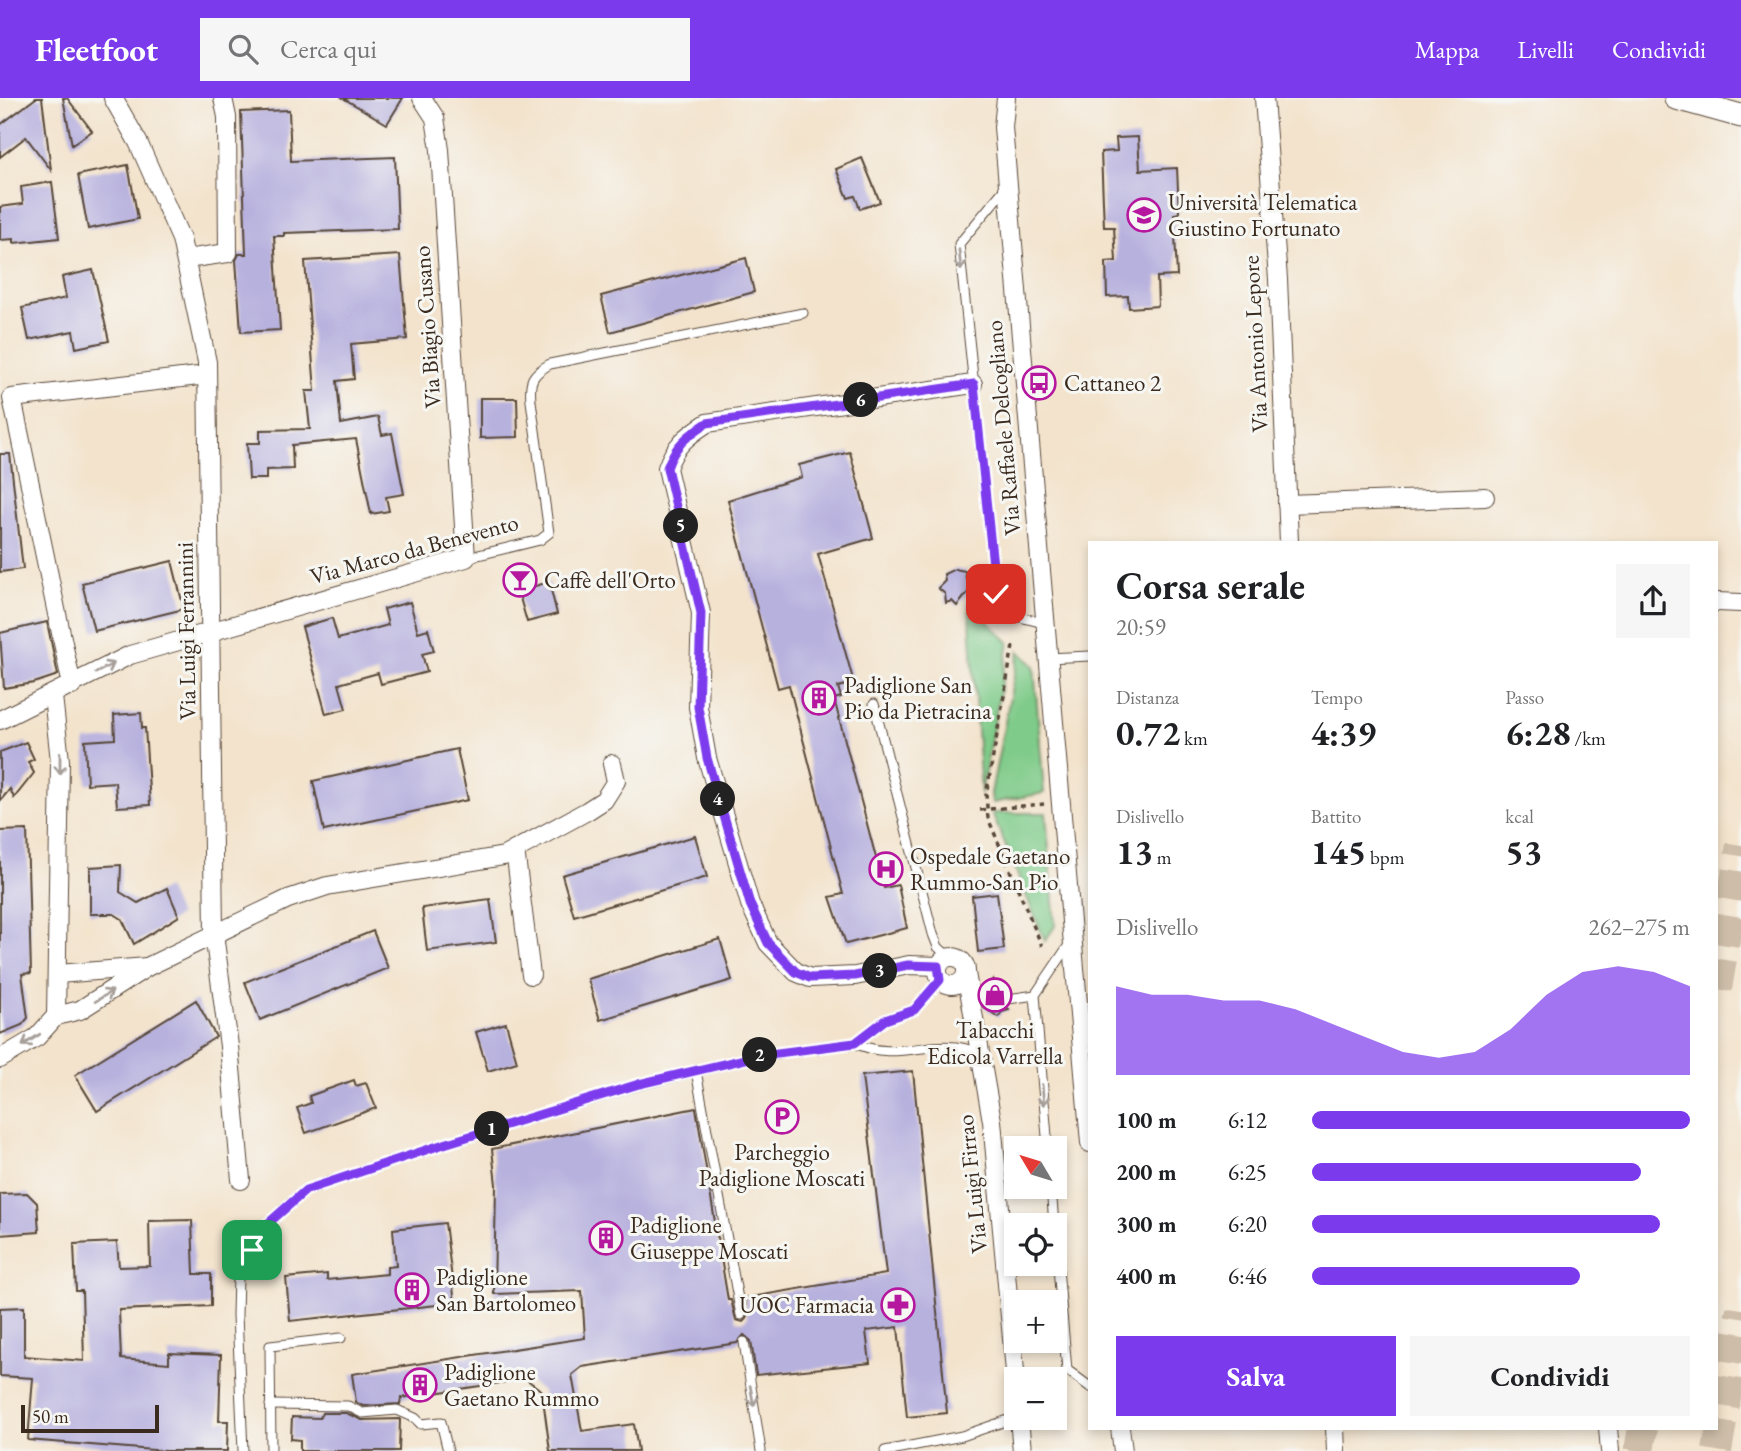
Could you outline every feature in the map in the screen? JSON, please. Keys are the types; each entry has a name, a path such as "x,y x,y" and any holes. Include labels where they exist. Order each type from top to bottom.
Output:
{"street":[{"name":"Via Luigi Ferrannini","path":"113,98 138,142 181,239 197,303 207,375 214,934 229,1046 241,1180"},
{"path":"186,259 228,253 227,117 223,98"},
{"name":"Via Biagio Cusano","path":"422,98 435,118 440,150 466,558"},
{"name":"Via Raffaele Delcogliano","path":"994,98 1003,127"},
{"name":"Via Raffaele Delcogliano","path":"1006,98 1003,127 1088,1121"},
{"name":"Via Antonio Lepore","path":"1264,98 1278,279 1289,541"},
{"path":"1676,98 1741,116"},
{"path":"72,686 12,398 207,375"},
{"path":"942,968 954,986 962,981 966,973 961,960 942,968 908,965 855,976 810,978 796,972 768,943 750,904 707,758 698,707 701,613 667,468 672,453 683,439 707,423 974,384"},
{"path":"1287,504 1485,497"},
{"name":"Via Marco da Benevento","path":"0,720 53,696 130,655 466,558"},
{"path":"1718,603 1741,603"},
{"path":"53,696 60,761 56,1016"},
{"path":"0,1059 37,1037 56,1016 80,1010 147,967 288,899 327,886 504,856 604,800 616,781 612,764"},
{"path":"515,850 531,975"},
{"path":"58,974 147,967"},
{"name":"Via Luigi Firrao","path":"966,973 977,1003 980,1043 978,1053 992,1121 1015,1367"},
{"path":"1020,1430 1022,1451"},
{"path":"1120,1430 1123,1451"},
{"path":"1335,1430 1336,1451"},
{"path":"1608,1430 1610,1451"}],"lane":[{"path":"1008,185 959,244 996,594 1011,615 1044,623"},
{"name":"Via Marco da Benevento","path":"466,558 540,540 549,533 529,384 534,373 550,365 803,313"},
{"path":"1047,658 1088,656"},
{"path":"855,1043 885,1020 914,1010 942,968 874,704"},
{"path":"1047,1136 1035,995 1072,941"},
{"path":"1008,999 1035,995"},
{"path":"243,1451 238,1276 264,1227 306,1190 639,1084 762,1055 855,1043 884,1053 950,1044 978,1053"},
{"path":"696,1071 741,1315"},
{"path":"1059,1276 1067,1370 1088,1386"},
{"path":"271,1451 270,1346 341,1338"},
{"path":"744,1342 761,1451"},
{"path":"270,1405 348,1406 362,1413 397,1410 415,1418 421,1424 440,1422 448,1451"},
{"path":"885,1451 962,1436 1004,1422"}],"path":[{"path":"1013,646 986,796 987,809 988,818 1042,946"},
{"path":"980,810 1048,804"}],"green space":[{"path":"969,604 1009,642 981,794"},
{"path":"1019,651 1034,666 1044,793 992,803 991,793"},
{"path":"992,813 1046,813 1055,926 1045,941"}],"building":[{"path":"36,98 42,98 51,170 26,137 0,157 0,125"},
{"path":"63,98 67,98 92,131 72,145"},
{"path":"343,98 403,98 387,124"},
{"path":"289,110 291,161 395,157 398,229 284,233 284,236 274,236 280,330 241,332 236,260 239,254 246,254 241,112"},
{"path":"1138,137 1140,170 1177,168 1179,213 1174,214 1177,276 1157,277 1158,306 1129,308 1128,296 1107,297 1106,262 1116,261 1114,227 1104,227 1101,152 1117,151 1116,138"},
{"path":"862,158 880,202 860,209 855,196 848,198 836,169"},
{"path":"128,165 138,219 88,229 78,175"},
{"path":"52,182 59,238 14,243 14,239 0,240 0,207 23,204 21,187"},
{"path":"400,255 407,339 351,344 354,379 337,381 341,424 378,417 382,435 392,433 404,494 386,497 389,511 371,514 356,439 292,445 293,469 266,470 266,479 249,479 247,443 260,443 260,430 310,429 306,391 315,391 305,261"},
{"path":"746,258 754,292 610,332 601,296"},
{"path":"93,270 109,341 76,348 73,331 29,340 22,308 66,298 62,277"},
{"path":"480,398 517,398 518,437 480,438"},
{"name":"Padiglione San Pio da Pietracina","path":"850,452 873,538 818,554 854,683 838,687 841,697 834,699 884,888 898,885 907,928 846,944 830,897 843,894 789,685 778,688 728,500 802,477 799,465"},
{"path":"0,454 10,454 23,569 0,572"},
{"path":"172,561 184,609 94,631 82,583"},
{"path":"955,569 965,571 966,579 974,585 957,606 952,601 946,603 945,594 938,588 945,581 944,574"},
{"path":"549,582 557,614 527,622 518,591"},
{"path":"410,602 418,632 428,629 434,651 422,654 427,672 381,684 378,673 339,684 346,709 326,714 302,627 332,618 338,639 388,625 384,609"},
{"path":"47,622 58,675 34,683 4,688 0,633"},
{"path":"141,713 142,728 145,728 150,805 117,807 115,782 87,784 85,741 115,739 114,715"},
{"path":"26,742 34,759 28,762 34,773 14,798 10,789 0,801 0,752"},
{"path":"457,749 468,800 324,831 313,781"},
{"path":"27,830 31,973 22,974 28,1018 22,1025 0,1034 0,831"},
{"path":"695,836 707,877 574,916 562,875"},
{"path":"121,865 120,892 138,903 167,888 179,916 134,944 122,919 114,914 90,914 90,867"},
{"path":"997,893 1004,949 978,952 972,896"},
{"path":"490,899 496,942 427,951 422,908"},
{"path":"373,931 388,968 260,1020 245,982"},
{"path":"720,939 732,980 600,1020 588,979"},
{"name":"Tabacchi Edicola Varrella","path":"993,979 999,986 1006,984 1007,992 1001,999 1009,1010 998,1017 984,1007 982,992"},
{"path":"196,1000 216,1037 97,1111 75,1075"},
{"path":"506,1023 517,1062 488,1071 476,1032"},
{"path":"913,1071 947,1413 907,1417 898,1327 866,1331 870,1363 756,1375 751,1341 744,1335 737,1343 582,1367 572,1375 582,1431 634,1424 638,1451 550,1451 542,1391 526,1379 401,1398 400,1404 363,1406 356,1402 352,1374 585,1338 582,1291 494,1294 496,1185 492,1149 696,1108 728,1300 731,1300 736,1320 743,1322 747,1318 745,1298 886,1274 862,1076"},
{"path":"354,1080 356,1086 366,1083 376,1108 306,1133 297,1108 311,1103 309,1096"},
{"path":"27,1193 37,1203 39,1232 0,1235 0,1194"},
{"path":"192,1220 194,1274 211,1274 211,1306 119,1310 121,1359 169,1363 169,1353 221,1355 219,1421 228,1421 227,1451 166,1451 28,1440 33,1378 0,1376 0,1308 24,1307 24,1356 84,1361 82,1291 76,1291 74,1244 117,1242 119,1267 150,1266 149,1221"},
{"name":"Padiglione San Bartolomeo","path":"445,1223 455,1303 290,1321 286,1278 327,1274 327,1280 387,1274 387,1267 396,1266 393,1229"},
{"path":"322,1413 346,1413 362,1420 400,1419 399,1451 300,1451 300,1440 291,1439 292,1417 320,1418"}],"tunnel":[{"path":"1718,983 1741,845"},
{"path":"1717,1451 1741,1309"},
{"path":"1639,1451 1643,1430"}],"place":[{"name":"Università Telematica Giustino Fortunato","path":"1144,215"},
{"name":"Cattaneo 2","path":"1039,383"},
{"name":"Caffè dell'Orto","path":"520,580"},
{"name":"Padiglione San Pio da Pietracina","path":"819,698"},
{"name":"Ospedale Gaetano Rummo-San Pio","path":"886,869"},
{"name":"Tabacchi Edicola Varrella","path":"995,995"},
{"name":"Parcheggio Padiglione Moscati","path":"782,1117"},
{"name":"Padiglione Giuseppe Moscati","path":"606,1238"},
{"name":"Padiglione San Bartolomeo","path":"412,1290"},
{"name":"UOC Farmacia","path":"898,1305"},
{"name":"Padiglione Gaetano Rummo","path":"420,1385"}],"route":[{"path":"252,1250 264,1227 306,1190 639,1084 762,1055 855,1043 871,1028 885,1020 914,1010 940,980 938,966 908,965 855,976 810,978 796,972 768,943 750,904 731,846 707,758 698,707 701,613 667,468 672,453 683,439 707,423 974,384 996,594"}]}
